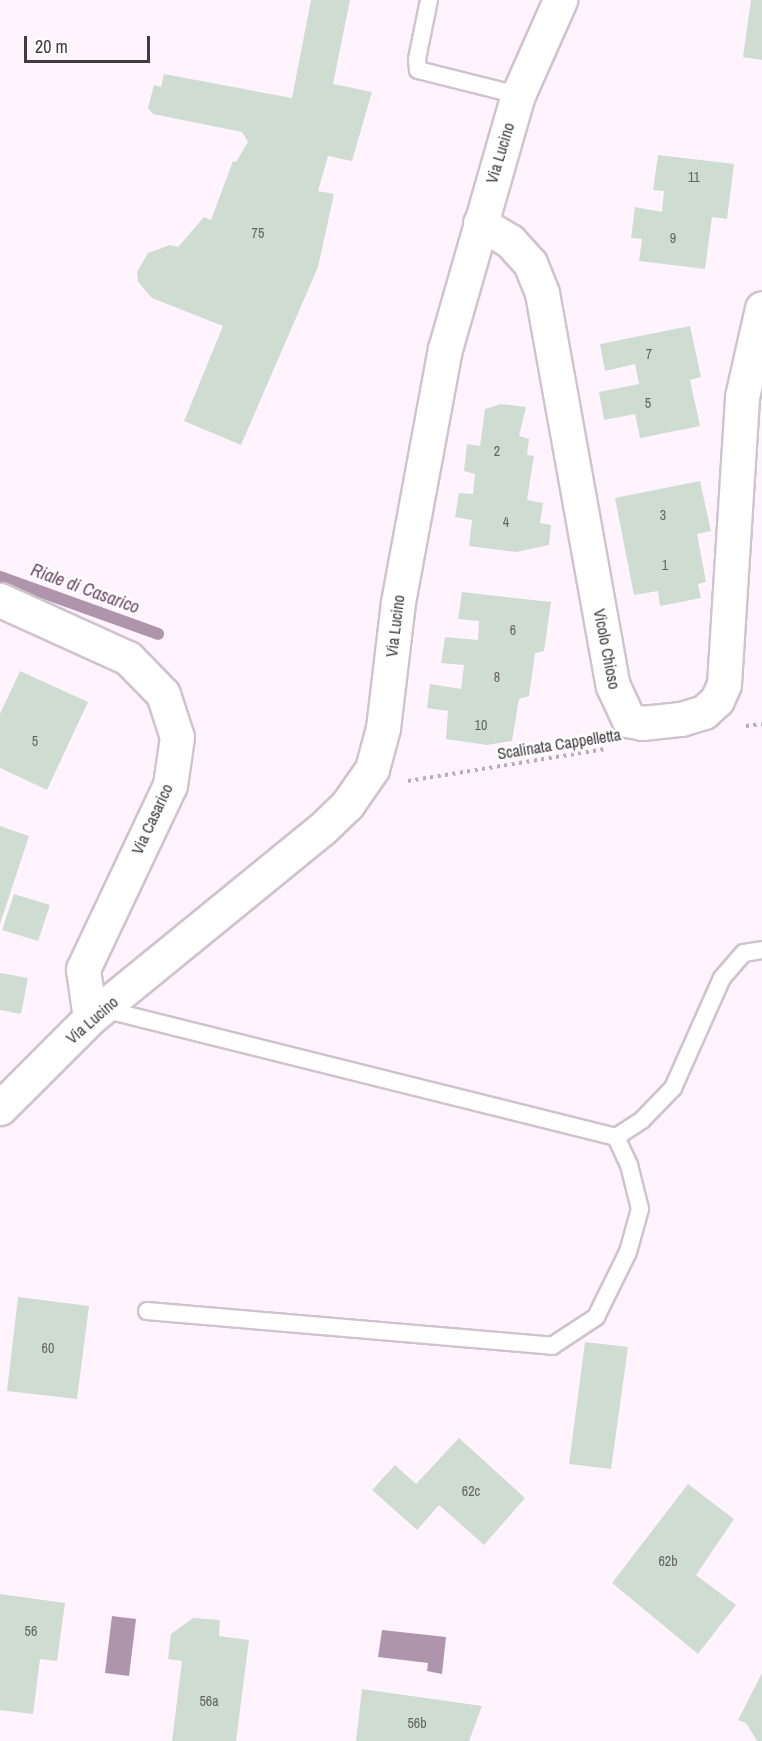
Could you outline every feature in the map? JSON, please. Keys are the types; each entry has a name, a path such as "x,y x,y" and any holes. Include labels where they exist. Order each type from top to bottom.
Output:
{"street":[{"name":"Via Lucino","path":"0,1108 97,1014 322,829 360,789 378,751 421,466 445,349 518,95 560,0"},
{"name":"Vicolo Chioso","path":"480,223 510,241 530,263 542,293 613,686 629,720 642,723 681,719 704,712 717,700 724,684 742,397 762,308"},
{"name":"Via Casarico","path":"0,600 128,658 163,694 177,737 170,785 84,969 97,1014"}],"lane":[{"path":"429,0 417,59 418,70 518,95"},
{"path":"97,1014 616,1137 642,1120 673,1088 722,978 744,954 762,950"},
{"path":"147,1311 552,1346 596,1317 628,1252 640,1209 629,1165 616,1137"}],"path":[{"path":"738,728 762,724"},
{"name":"Scalinata Cappelletta","path":"360,789 608,748"}],"shaded area":[{"path":"112,1616 136,1619 129,1676 105,1673"},
{"path":"382,1630 446,1637 442,1674 427,1671 428,1663 378,1657"}],"building":[{"path":"311,0 350,0 333,84 372,92 352,161 328,156 318,191 334,194 318,267 241,445 184,421 223,326 152,298 138,282 137,272 148,253 170,245 178,247 204,217 211,220 233,161 236,162 248,142 242,132 153,114 148,108 154,85 161,87 164,74 292,98"},
{"path":"751,0 762,0 762,60 743,57"},
{"path":"658,155 734,164 727,219 712,217 705,269 639,261 642,239 631,238 635,207 662,212 664,191 653,190"},
{"path":"690,326 701,377 690,380 700,426 640,438 635,414 604,420 599,392 639,384 635,364 605,371 600,344"},
{"path":"501,404 526,407 519,436 529,439 527,455 534,456 527,500 543,503 540,523 551,525 549,545 516,552 469,546 472,520 455,517 459,493 473,494 475,474 464,471 467,444 480,446 485,409"},
{"path":"700,481 711,531 697,534 706,582 698,584 701,598 660,606 658,591 634,595 615,498"},
{"path":"462,592 551,602 544,651 535,653 529,696 519,699 512,741 487,745 446,739 448,711 427,708 430,684 461,689 464,665 441,663 445,637 478,640 479,621 458,619"},
{"path":"20,671 88,702 47,790 0,768 0,714"},
{"path":"0,826 29,836 0,924"},
{"path":"14,894 50,905 38,941 2,930"},
{"path":"0,973 28,978 21,1014 0,1010"},
{"path":"18,1297 89,1306 77,1399 7,1391"},
{"path":"585,1342 628,1347 611,1469 569,1464"},
{"path":"459,1438 525,1498 484,1545 439,1505 417,1530 372,1490 395,1465 416,1484"},
{"path":"688,1484 734,1519 696,1575 736,1605 698,1654 612,1583"},
{"path":"0,1594 65,1603 57,1661 40,1659 33,1714 0,1710"},
{"path":"193,1618 220,1620 219,1636 249,1640 236,1741 172,1741 182,1661 168,1659 171,1634"},
{"path":"762,1673 762,1741 757,1741 746,1723 738,1720"},
{"path":"362,1689 482,1706 469,1741 356,1741"}],"waterway":[{"name":"Riale di Casarico","path":"0,577 158,634"}]}
